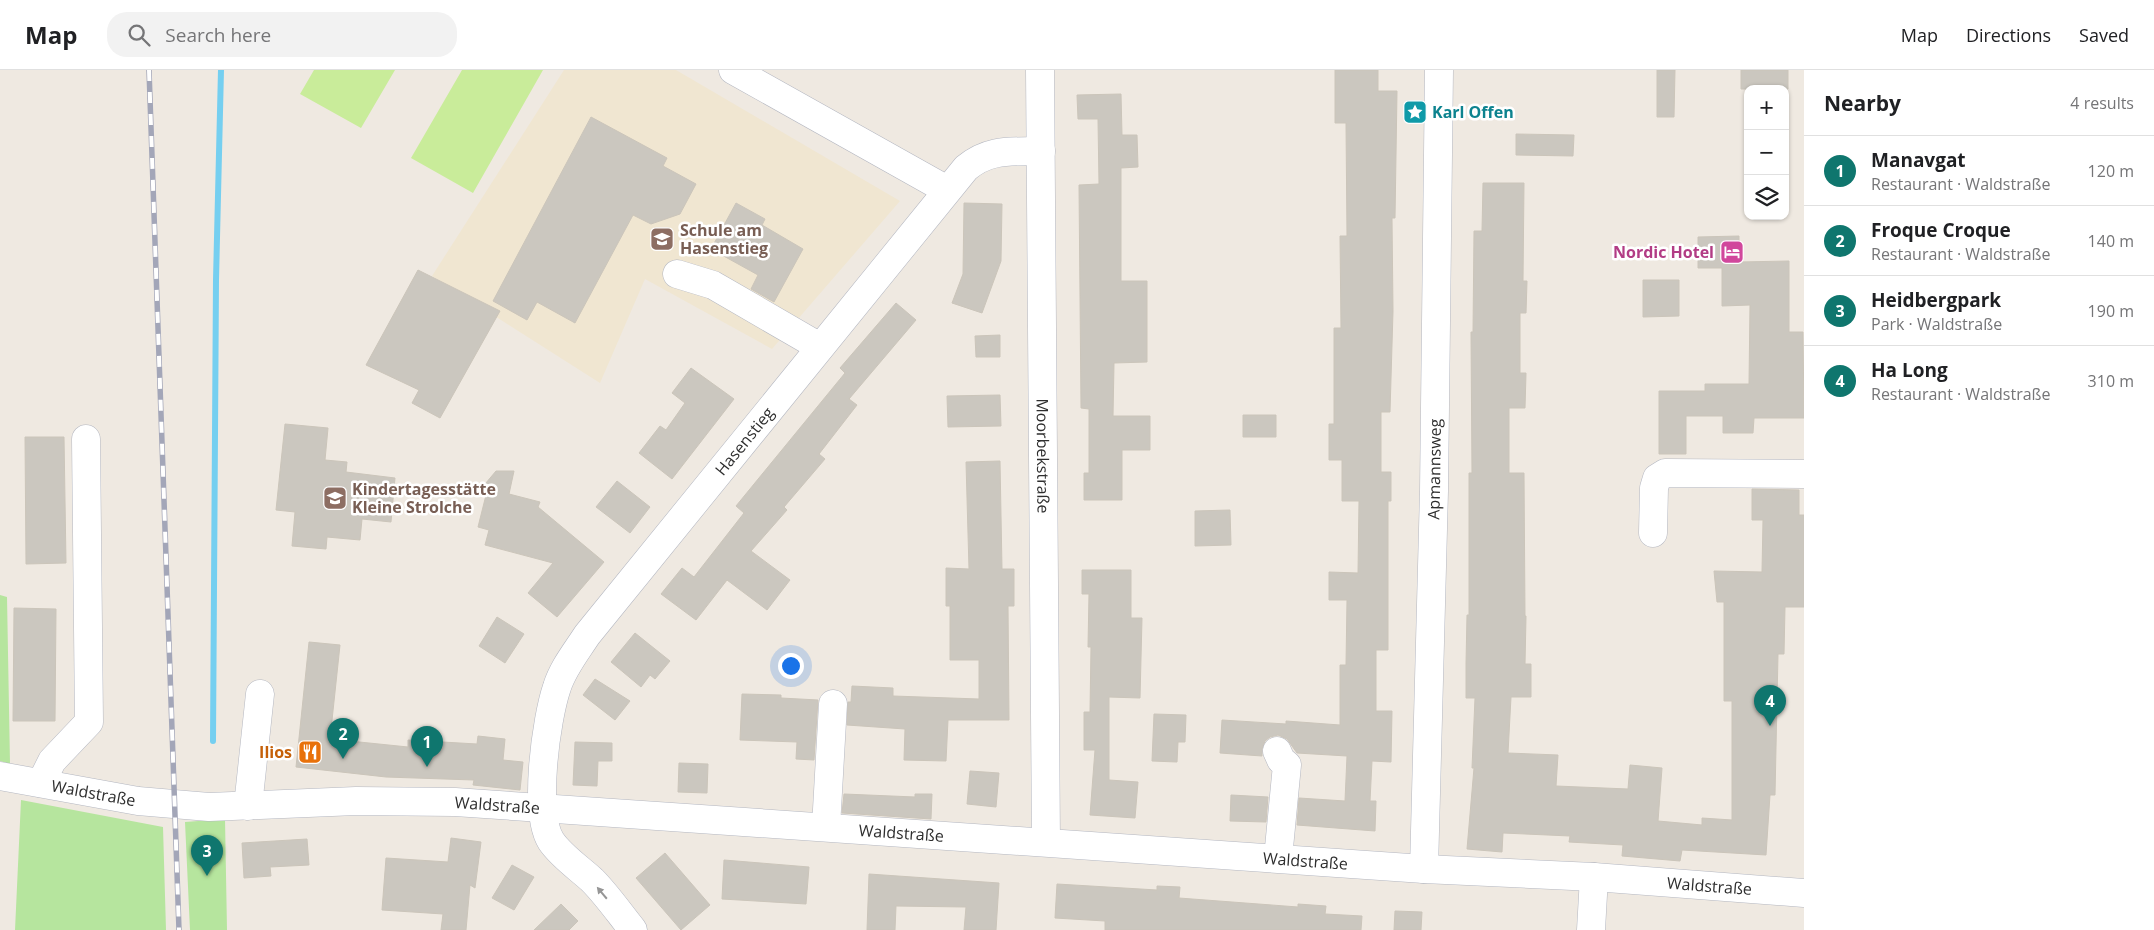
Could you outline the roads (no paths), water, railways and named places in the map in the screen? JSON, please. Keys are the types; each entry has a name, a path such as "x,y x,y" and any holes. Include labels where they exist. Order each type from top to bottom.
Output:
{"street":[{"path":"733,70 947,190"},
{"name":"Moorbekstraße","path":"1040,70 1046,842"},
{"name":"Apmannsweg","path":"1424,868 1434,491 1439,70"},
{"name":"Hasenstieg","path":"633,930 593,882 551,841 545,829 541,808 550,709 567,665 587,635 966,168 985,155 996,152 1041,151"},
{"path":"677,274 713,285 820,347"},
{"path":"41,783 52,761 89,722 86,439"},
{"path":"1653,533 1654,488 1657,478 1665,474 1804,474"},
{"path":"248,806 260,694"},
{"path":"826,828 833,704"},
{"path":"1277,751 1281,760 1287,765 1278,858"},
{"name":"Waldstraße","path":"0,776 138,801 210,807 402,801 541,808 1424,868 1594,877 1804,893"},
{"path":"1591,930 1594,877"}],"waterway":[{"path":"213,741 216,280 221,70"}],"railway":[{"path":"149,70 179,930"}],"place":[{"name":"Karl Offen","path":"1415,112"},
{"name":"Schule am Hasenstieg","path":"662,239"},
{"name":"Nordic Hotel","path":"1732,252"},
{"name":"Kindertagesstätte Kleine Strolche","path":"335,498"},
{"name":"Ha Long","path":"1770,726"},
{"name":"Ilios","path":"310,752"},
{"name":"Froque Croque","path":"343,759"},
{"name":"Manavgat","path":"427,767"},
{"name":"Heidbergpark","path":"207,876"}]}
